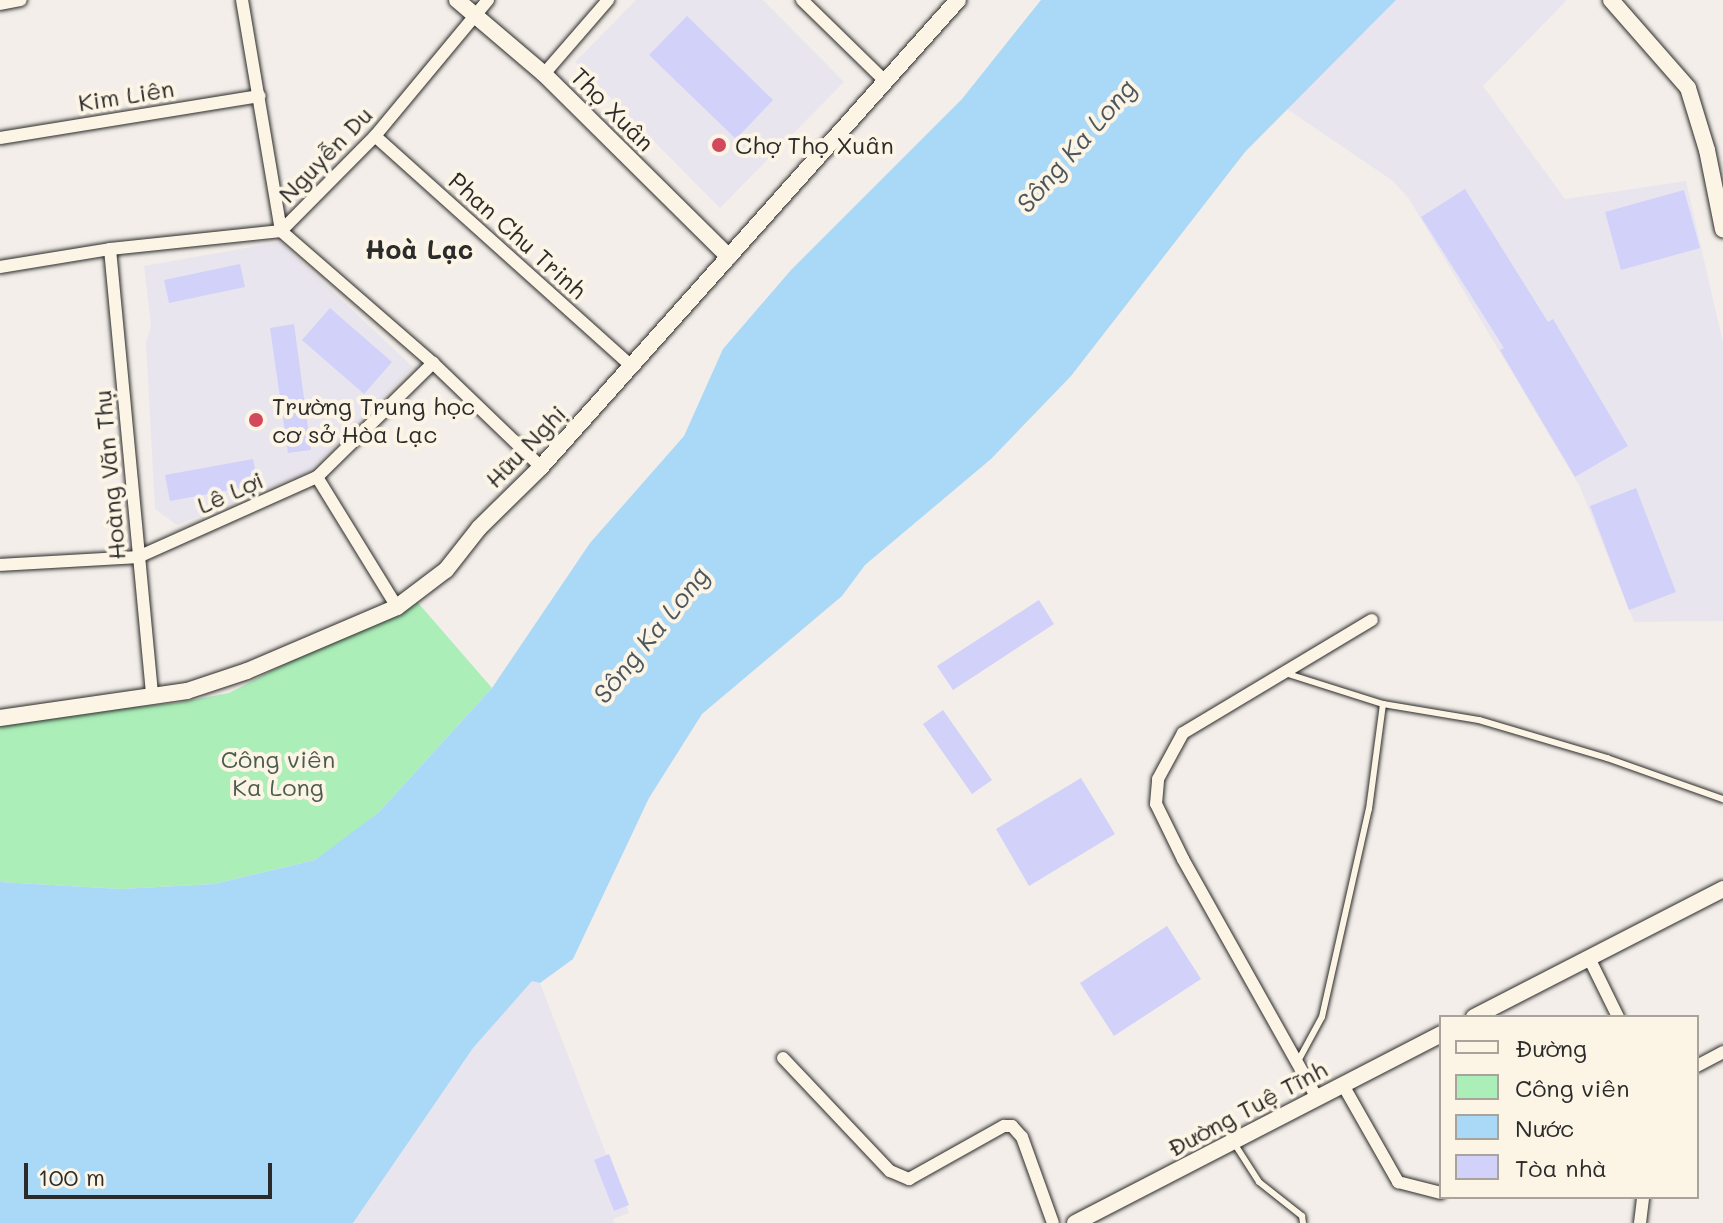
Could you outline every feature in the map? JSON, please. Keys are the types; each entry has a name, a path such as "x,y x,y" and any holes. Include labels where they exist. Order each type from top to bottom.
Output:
{"street":[{"path":"0,4 21,0"},
{"path":"242,0 281,231 433,363 541,467"},
{"name":"Thọ Xuân","path":"457,0 544,74 729,257"},
{"name":"Nguyễn Du","path":"0,267 110,249 281,231 375,136 488,0"},
{"path":"544,74 608,0"},
{"path":"802,0 885,81"},
{"name":"Hữu Nghị","path":"0,718 187,691 247,671 397,607 446,570 479,528 541,467 958,0"},
{"path":"1611,0 1688,88 1707,150 1723,229"},
{"name":"Kim Liên","path":"0,138 260,96"},
{"name":"Phan Chu Trinh","path":"375,136 631,366"},
{"name":"Hoàng Văn Thụ","path":"110,249 152,697"},
{"name":"Lê Lợi","path":"0,565 138,557 317,477 433,363"},
{"path":"317,477 397,607"},
{"path":"1317,1098 1156,804 1158,779 1183,733 1372,620"},
{"path":"1478,1015 1723,889"},
{"path":"1589,958 1617,1015"},
{"name":"Đường Tuệ Tĩnh","path":"1075,1223 1439,1035"},
{"path":"1699,1065 1723,1052"},
{"path":"783,1058 890,1171 909,1179 1004,1126 1012,1126 1022,1137 1053,1223"},
{"path":"1343,1085 1398,1182 1439,1192"},
{"path":"1640,1223 1643,1199"}],"lane":[{"path":"1284,673 1383,704 1479,720 1607,758 1723,799"},
{"path":"1297,1063 1322,1017 1369,809 1383,704"},
{"path":"1234,1143 1259,1182 1302,1216 1303,1223"}],"shaded area":[{"name":"Chợ Thọ Xuân","path":"636,0 763,0 844,82 720,208 575,62"},
{"path":"1396,0 1567,0 1483,86 1565,199 1686,181 1723,343 1723,621 1634,622 1580,487 1409,199 1393,181 1287,109"},
{"name":"Trường Trung học cơ sở Hòa Lạc","path":"280,242 413,367 308,472 177,525 155,509 146,343 151,326 144,266"},
{"path":"532,980 540,983 629,1213 613,1219 614,1223 353,1223 473,1048"}],"green space":[{"name":"Công viên Ka Long","path":"413,597 492,688 378,813 346,839 315,860 214,884 121,889 0,882 0,720 176,703 229,693"}],"water":[{"name":"Sông Ka Long","path":"1041,0 1396,0 1245,152 1071,376 991,459 865,565 842,596 702,714 649,798 573,959 540,983 532,981 473,1048 353,1223 0,1223 0,882 121,889 214,884 315,860 378,813 492,688 590,543 684,436 723,349 791,270 962,99"}],"building":[{"path":"687,16 773,100 736,139 649,55"},
{"path":"1465,189 1548,322 1553,319 1628,446 1575,477 1500,350 1504,348 1421,217"},
{"path":"1684,190 1700,248 1621,270 1605,212"},
{"path":"240,264 245,287 169,303 164,280"},
{"path":"330,308 392,362 364,394 302,340"},
{"path":"294,324 311,450 288,453 270,328"},
{"path":"253,459 258,485 170,501 165,475"},
{"path":"1636,488 1676,592 1629,610 1590,506"},
{"path":"1039,600 1054,624 953,690 937,666"},
{"path":"943,710 992,780 972,794 923,724"},
{"path":"1081,778 1115,834 1029,886 996,829"},
{"path":"1167,926 1201,979 1114,1036 1080,983"},
{"path":"609,1154 629,1205 614,1211 594,1160"}],"place":[{"name":"Chợ Thọ Xuân","path":"719,145"},
{"name":"Trường Trung học cơ sở Hòa Lạc","path":"256,420"}],"district":[{"name":"Hoà Lạc","path":"419,250"}]}
